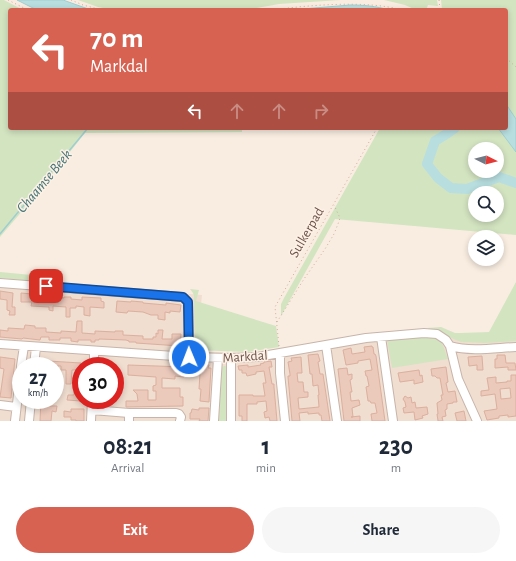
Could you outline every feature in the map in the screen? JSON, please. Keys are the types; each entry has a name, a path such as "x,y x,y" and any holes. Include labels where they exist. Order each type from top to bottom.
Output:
{"street":[{"path":"0,283 183,297 188,302 189,357"},
{"name":"Markdal","path":"0,344 218,358 257,357 366,338 424,333 437,334 446,340 450,346"},
{"path":"381,337 393,421"},
{"path":"326,345 337,421"},
{"path":"22,357 24,346"},
{"path":"477,421 458,379 450,346 478,349 516,347"},
{"path":"35,357 36,347"},
{"path":"94,351 94,357"},
{"path":"280,352 280,374 284,421"},
{"path":"214,421 218,358"},
{"path":"230,421 231,358"},
{"path":"0,404 12,406"},
{"path":"15,421 16,409"},
{"path":"29,421 30,409"},
{"path":"91,421 92,410 129,417 176,413 181,417 180,421"}],"path":[{"path":"8,0 24,8"},
{"path":"71,0 94,8"},
{"path":"293,8 360,3 381,4 398,8"},
{"path":"508,60 516,67"},
{"name":"Sulkerpad","path":"280,352 274,307 376,130"},
{"path":"276,323 334,234 340,218 334,204"}],"shaded area":[{"path":"0,279 202,295 196,352 252,353 422,330 459,339 516,341 516,421 0,421"}],"green space":[{"path":"0,0 4,0 19,8 8,8 8,130 242,130 242,132 85,133 0,237"},
{"path":"78,0 341,0 279,4 256,8 98,7"},
{"path":"384,0 437,0 438,6 428,5 427,8 412,8"},
{"path":"441,0 516,0 516,119 508,107 508,8 442,8"},
{"path":"379,130 500,130 516,152 516,235 504,234 504,230 468,231 335,219 281,316 281,304 284,298"},
{"path":"0,272 53,277 44,282 0,278"},
{"path":"516,282 516,341 485,343 461,342 427,328 441,327 455,333 489,332"},
{"path":"190,289 199,290 196,301 276,326 279,347 248,352 195,350 194,296"},
{"path":"436,337 441,340 448,359 392,368 387,340"},
{"path":"224,366 228,368 228,421 219,421 221,368"}],"water":[{"path":"17,0 63,0 85,8 33,8"},
{"path":"350,5 379,8 315,8"},
{"path":"508,107 516,119 516,152 500,130 508,130"}],"building":[{"path":"0,291 13,293 12,307 15,307 15,315 9,315 10,311 7,310 7,300 0,299"},
{"path":"21,293 32,294 32,301 40,294 51,295 52,297 71,297 71,299 82,300 82,297 101,298 101,301 104,302 104,308 90,307 90,316 84,315 84,307 76,306 76,308 70,308 70,317 66,317 66,307 53,306 53,311 49,310 49,307 31,306 32,302 21,302"},
{"path":"117,301 181,305 180,312 165,312 165,320 158,319 158,315 151,315 143,312 116,312"},
{"path":"77,321 82,321 82,333 95,334 95,331 123,331 123,335 143,336 143,339 153,339 153,337 156,337 156,333 158,334 158,330 163,330 162,339 172,339 172,334 181,334 180,346 136,343 126,340 99,339 95,340 95,342 91,342 91,340 78,340 78,342 71,341 71,338 49,340 49,337 41,337 40,340 0,337 0,330 8,331 8,328 24,329 25,325 35,326 35,328 46,328 46,332 76,332"},
{"path":"372,346 376,356 385,421 372,421 371,414 377,413 375,403 368,401 366,387 369,386 365,371 372,370 370,359 346,365 343,350 351,348 352,354 365,352 364,347"},
{"path":"318,354 320,361 318,362 320,374 323,374 330,421 322,421 319,413 308,414 308,412 299,413 300,421 292,421 288,362 292,361 291,358 301,357 302,373 297,373 298,382 303,382 304,392 308,392 308,397 298,398 299,409 319,407 318,385 313,386 308,355"},
{"path":"497,355 505,355 506,363 515,363 516,370 508,370 508,367 495,368 495,359 497,359"},
{"path":"482,356 483,370 477,370 477,365 469,366 468,357"},
{"path":"0,357 12,359 11,398 0,397 4,369 0,368"},
{"path":"271,361 272,367 269,367 272,384 274,384 277,421 270,421 269,417 265,418 264,412 267,411 266,401 257,402 257,404 247,404 247,421 242,421 242,416 239,416 239,395 265,396 263,383 266,383 264,371 256,372 256,374 247,376 246,373 242,373 242,370 239,370 238,366 248,365 248,367 261,365 260,364 264,362"},
{"path":"64,362 72,362 71,384 66,384 66,370 64,370"},
{"path":"128,365 185,367 184,377 175,376 175,379 162,378 162,388 180,388 180,397 183,397 183,406 126,407 126,401 138,401 137,394 133,390 148,390 148,400 156,400 156,391 153,391 153,386 156,385 156,377 128,375"},
{"path":"204,365 209,365 208,368 211,368 209,402 200,401 200,374"},
{"path":"446,367 448,382 446,383 448,392 455,391 457,402 447,404 447,409 445,410 446,416 442,417 443,421 438,421 437,403 442,400 441,395 443,395 440,378 432,376 431,369"},
{"path":"347,368 348,375 352,374 352,379 350,380 352,392 350,392 351,401 359,400 360,405 352,408 353,417 360,416 360,421 344,421 338,369"},
{"path":"419,370 420,376 422,375 423,382 414,384 414,380 400,382 398,373"},
{"path":"511,375 516,375 516,416 499,416 499,418 487,420 484,411 497,409 495,394 481,396 481,391 489,390 487,378 496,377 496,383 511,381","holes":["510,388 511,398 501,399 500,389"]},
{"path":"68,395 72,395 72,400 67,400"},
{"path":"405,396 408,398 411,397 412,403 415,402 416,408 427,407 428,414 422,416 423,418 415,420 414,412 404,413 403,408 406,407 403,399"},
{"path":"199,408 209,408 208,421 190,419 192,409 199,410"},
{"path":"41,409 56,409 56,412 52,411 51,421 40,421"},
{"path":"71,409 84,409 84,421 71,420 71,417 64,417 64,411 71,412"},
{"path":"464,411 466,421 457,421 455,413"}],"waterway":[{"name":"Chaamse Beek","path":"0,234 86,130"},
{"path":"452,130 435,141 427,164 438,178 451,188 467,189 499,177 516,183"}],"route":[{"path":"46,286 183,297 188,302 189,357"}]}
